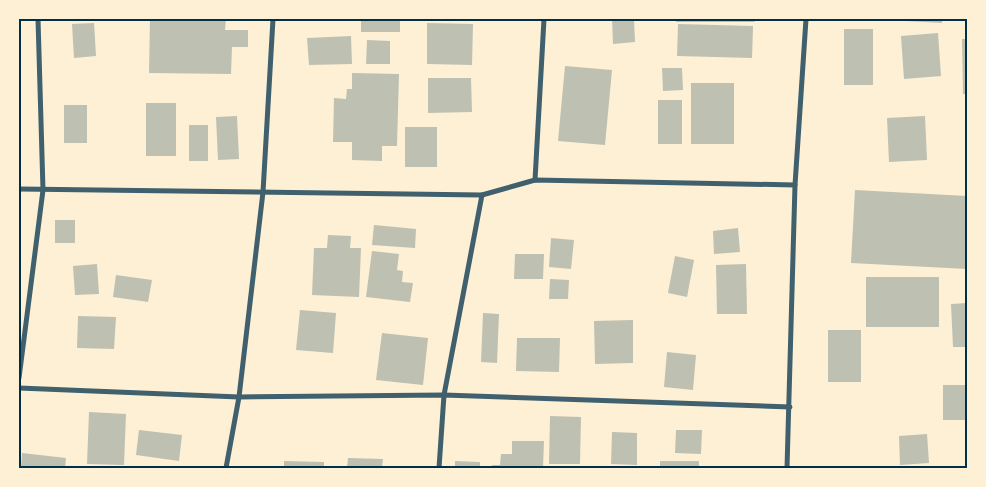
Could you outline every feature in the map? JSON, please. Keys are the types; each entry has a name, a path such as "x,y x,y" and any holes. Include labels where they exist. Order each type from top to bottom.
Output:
{"street":[{"path":"19,378 43,190 38,19"},
{"path":"226,468 239,397 263,192 273,19"},
{"path":"535,180 544,19"},
{"path":"787,468 795,185 806,19"},
{"path":"19,189 482,195 535,180 795,185"},
{"path":"439,468 444,396 482,195"},
{"path":"19,388 239,397 444,396 790,408"}],"building":[{"path":"150,19 226,19 225,30 248,30 248,47 232,47 231,74 149,73"},
{"path":"361,19 400,19 400,32 361,32"},
{"path":"612,19 634,19 635,42 613,44"},
{"path":"676,19 755,19 755,22 676,22"},
{"path":"900,19 900,21 866,20"},
{"path":"905,19 942,19 942,23 905,21"},
{"path":"94,23 96,56 74,58 72,24"},
{"path":"427,23 473,24 472,65 427,64"},
{"path":"678,24 753,26 752,58 677,56"},
{"path":"844,29 873,29 873,85 844,85"},
{"path":"938,33 941,76 904,79 901,36"},
{"path":"351,36 352,64 309,65 307,38"},
{"path":"962,39 967,39 967,94 963,94"},
{"path":"367,40 390,41 390,64 366,64"},
{"path":"565,66 612,70 605,145 558,141"},
{"path":"662,68 682,68 683,90 663,91"},
{"path":"352,73 399,74 397,146 382,146 382,161 352,160 352,142 333,142 334,98 346,99 347,89 352,89"},
{"path":"428,78 471,78 472,112 428,113"},
{"path":"691,83 734,83 734,144 691,144"},
{"path":"658,100 682,100 682,144 658,144"},
{"path":"146,103 176,103 176,156 146,156"},
{"path":"64,105 87,105 87,143 64,143"},
{"path":"237,116 239,159 218,160 216,117"},
{"path":"925,116 927,160 889,162 887,118"},
{"path":"189,125 208,125 208,161 189,161"},
{"path":"405,127 437,127 437,167 405,167"},
{"path":"855,190 967,196 967,269 851,263"},
{"path":"55,220 75,220 75,243 55,243"},
{"path":"374,225 416,229 415,248 372,245"},
{"path":"738,228 740,252 714,254 713,231"},
{"path":"328,235 351,236 350,248 361,248 359,297 312,295 314,248 327,248"},
{"path":"551,238 574,240 571,269 549,267"},
{"path":"372,251 399,254 397,270 403,271 402,282 413,283 410,302 366,297"},
{"path":"515,254 544,254 543,279 514,279"},
{"path":"675,256 694,260 687,297 668,293"},
{"path":"97,264 99,294 75,295 73,266"},
{"path":"746,264 747,314 717,314 716,265"},
{"path":"116,275 152,280 148,302 113,297"},
{"path":"866,277 939,277 939,327 866,327"},
{"path":"550,279 569,280 568,299 549,299"},
{"path":"967,303 967,347 953,347 951,304"},
{"path":"300,310 336,313 333,353 296,350"},
{"path":"483,313 499,314 497,363 481,362"},
{"path":"78,316 116,317 114,349 77,348"},
{"path":"633,320 633,363 595,364 594,321"},
{"path":"828,330 861,330 861,382 828,382"},
{"path":"382,333 428,338 423,385 376,380"},
{"path":"517,338 560,338 559,372 516,371"},
{"path":"667,352 696,355 693,390 664,387"},
{"path":"943,385 967,385 967,420 943,420"},
{"path":"89,412 126,414 124,465 87,464"},
{"path":"550,416 581,417 580,464 549,464"},
{"path":"139,430 182,435 179,461 136,455"},
{"path":"676,430 702,430 701,454 675,453"},
{"path":"612,432 637,433 637,465 611,464"},
{"path":"927,434 929,463 900,465 899,436"},
{"path":"512,441 544,441 543,468 492,468 492,465 500,465 501,454 512,454"},
{"path":"22,453 66,458 65,468 21,468"},
{"path":"348,458 383,459 382,468 347,468"},
{"path":"284,461 324,462 324,468 284,468"},
{"path":"455,461 480,462 480,468 455,468"},
{"path":"660,461 699,461 699,468 660,468"},
{"path":"933,466 966,467 966,468 933,468"}]}
